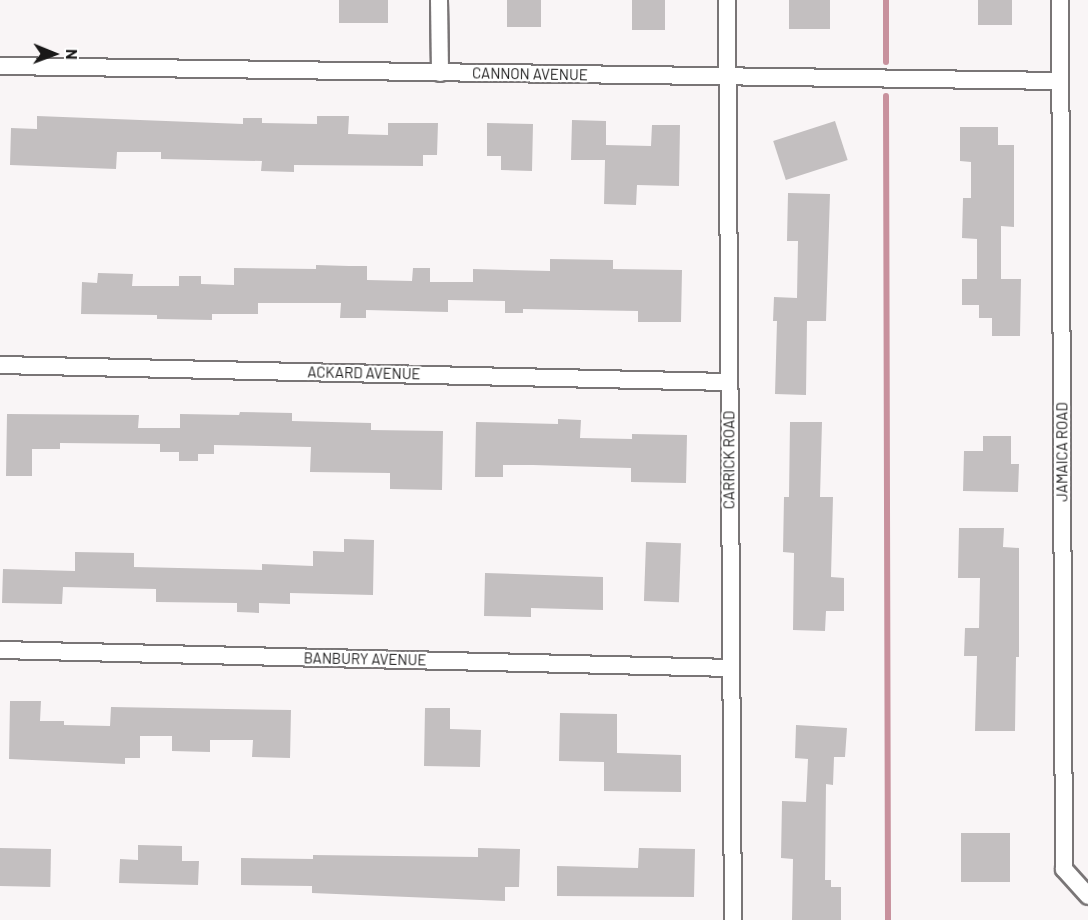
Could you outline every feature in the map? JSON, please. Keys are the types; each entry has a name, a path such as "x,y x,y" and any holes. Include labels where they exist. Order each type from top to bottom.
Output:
{"street":[{"path":"439,0 440,73"},
{"name":"CARRICK ROAD","path":"727,0 733,920"},
{"name":"JAMAICA ROAD","path":"1060,0 1064,869 1088,896"},
{"name":"CANNON AVENUE","path":"0,66 1060,81"},
{"name":"ACKARD AVENUE","path":"0,365 729,382"},
{"name":"BANBURY AVENUE","path":"0,650 731,668"}],"building":[{"path":"339,0 388,0 388,23 339,23"},
{"path":"507,0 541,0 541,27 507,27"},
{"path":"632,0 665,0 665,30 632,30"},
{"path":"789,0 830,0 830,29 789,29"},
{"path":"978,0 1012,0 1012,25 978,25"},
{"path":"37,116 243,124 243,118 262,118 262,123 317,124 317,116 349,116 348,134 388,135 388,123 438,123 437,155 423,155 423,166 294,165 294,172 261,171 262,161 161,159 161,152 117,152 116,169 10,165 11,128 37,129"},
{"path":"572,120 606,121 606,145 651,146 652,125 680,125 679,186 637,185 636,205 604,204 605,160 571,160"},
{"path":"835,121 848,160 786,180 773,141"},
{"path":"487,123 533,124 532,171 501,170 501,156 487,156"},
{"path":"960,127 998,127 998,145 1014,145 1014,227 1001,226 1001,279 1021,279 1020,336 992,336 992,318 979,318 979,305 962,305 962,279 977,279 977,239 962,238 963,198 971,198 971,162 960,161"},
{"path":"788,193 830,194 826,321 807,321 806,395 775,394 777,321 773,321 774,297 797,298 798,241 787,241"},
{"path":"550,259 613,260 613,269 682,270 681,322 638,322 638,311 523,309 523,313 505,313 505,301 448,300 448,312 366,310 366,318 340,318 341,303 258,303 258,314 212,314 212,320 157,319 157,315 81,314 82,282 97,283 98,273 133,274 132,286 179,286 179,276 201,276 201,284 234,285 234,268 316,269 316,265 367,266 367,280 412,281 413,268 430,268 430,282 473,282 473,269 550,271"},
{"path":"240,412 292,413 292,421 371,423 371,430 443,431 442,490 390,489 390,473 310,472 311,447 214,445 214,454 198,454 198,461 179,461 179,452 160,452 160,444 60,443 60,449 32,449 32,476 6,476 7,414 139,415 138,428 180,428 180,414 239,415"},
{"path":"558,419 581,420 580,438 632,439 632,434 687,435 686,483 631,482 631,468 533,465 503,465 503,477 475,477 476,422 558,424"},
{"path":"790,422 822,422 820,497 833,497 831,577 844,578 844,611 826,611 825,631 793,630 794,553 783,552 784,497 789,497"},
{"path":"983,436 1011,436 1011,464 1019,464 1018,492 963,491 964,451 983,451"},
{"path":"959,528 1004,528 1003,547 1019,548 1019,657 1016,657 1015,731 975,731 977,656 964,656 965,628 979,628 980,578 958,578"},
{"path":"344,539 374,540 373,595 290,593 290,604 259,603 259,613 237,612 237,603 156,602 156,589 63,587 62,604 2,603 3,569 75,571 75,552 134,553 134,567 262,570 262,564 313,566 313,551 344,552"},
{"path":"646,542 681,543 679,602 644,601"},
{"path":"485,573 603,577 603,610 531,608 531,617 484,616"},
{"path":"10,701 41,701 40,721 64,721 64,725 110,726 111,707 291,710 290,758 252,757 253,740 210,740 210,752 172,751 172,736 140,736 140,758 125,758 125,764 9,759"},
{"path":"425,708 450,708 450,729 481,730 480,767 424,766"},
{"path":"560,713 617,714 617,753 681,755 681,792 604,791 604,762 559,761"},
{"path":"796,725 847,728 845,757 834,757 833,785 826,784 825,880 831,880 831,887 841,887 841,920 792,920 793,859 781,858 782,801 806,802 808,759 795,758"},
{"path":"961,833 1010,833 1010,882 961,882"},
{"path":"138,845 182,846 182,861 199,861 198,885 119,883 120,859 138,860"},
{"path":"0,848 51,849 50,887 0,886"},
{"path":"478,848 520,849 519,887 505,887 505,901 312,893 312,886 241,885 241,858 313,859 313,855 478,857"},
{"path":"639,848 695,849 694,897 557,896 557,866 638,868"}],"waterway":[{"path":"886,0 886,62"},
{"path":"886,96 888,920"}]}
